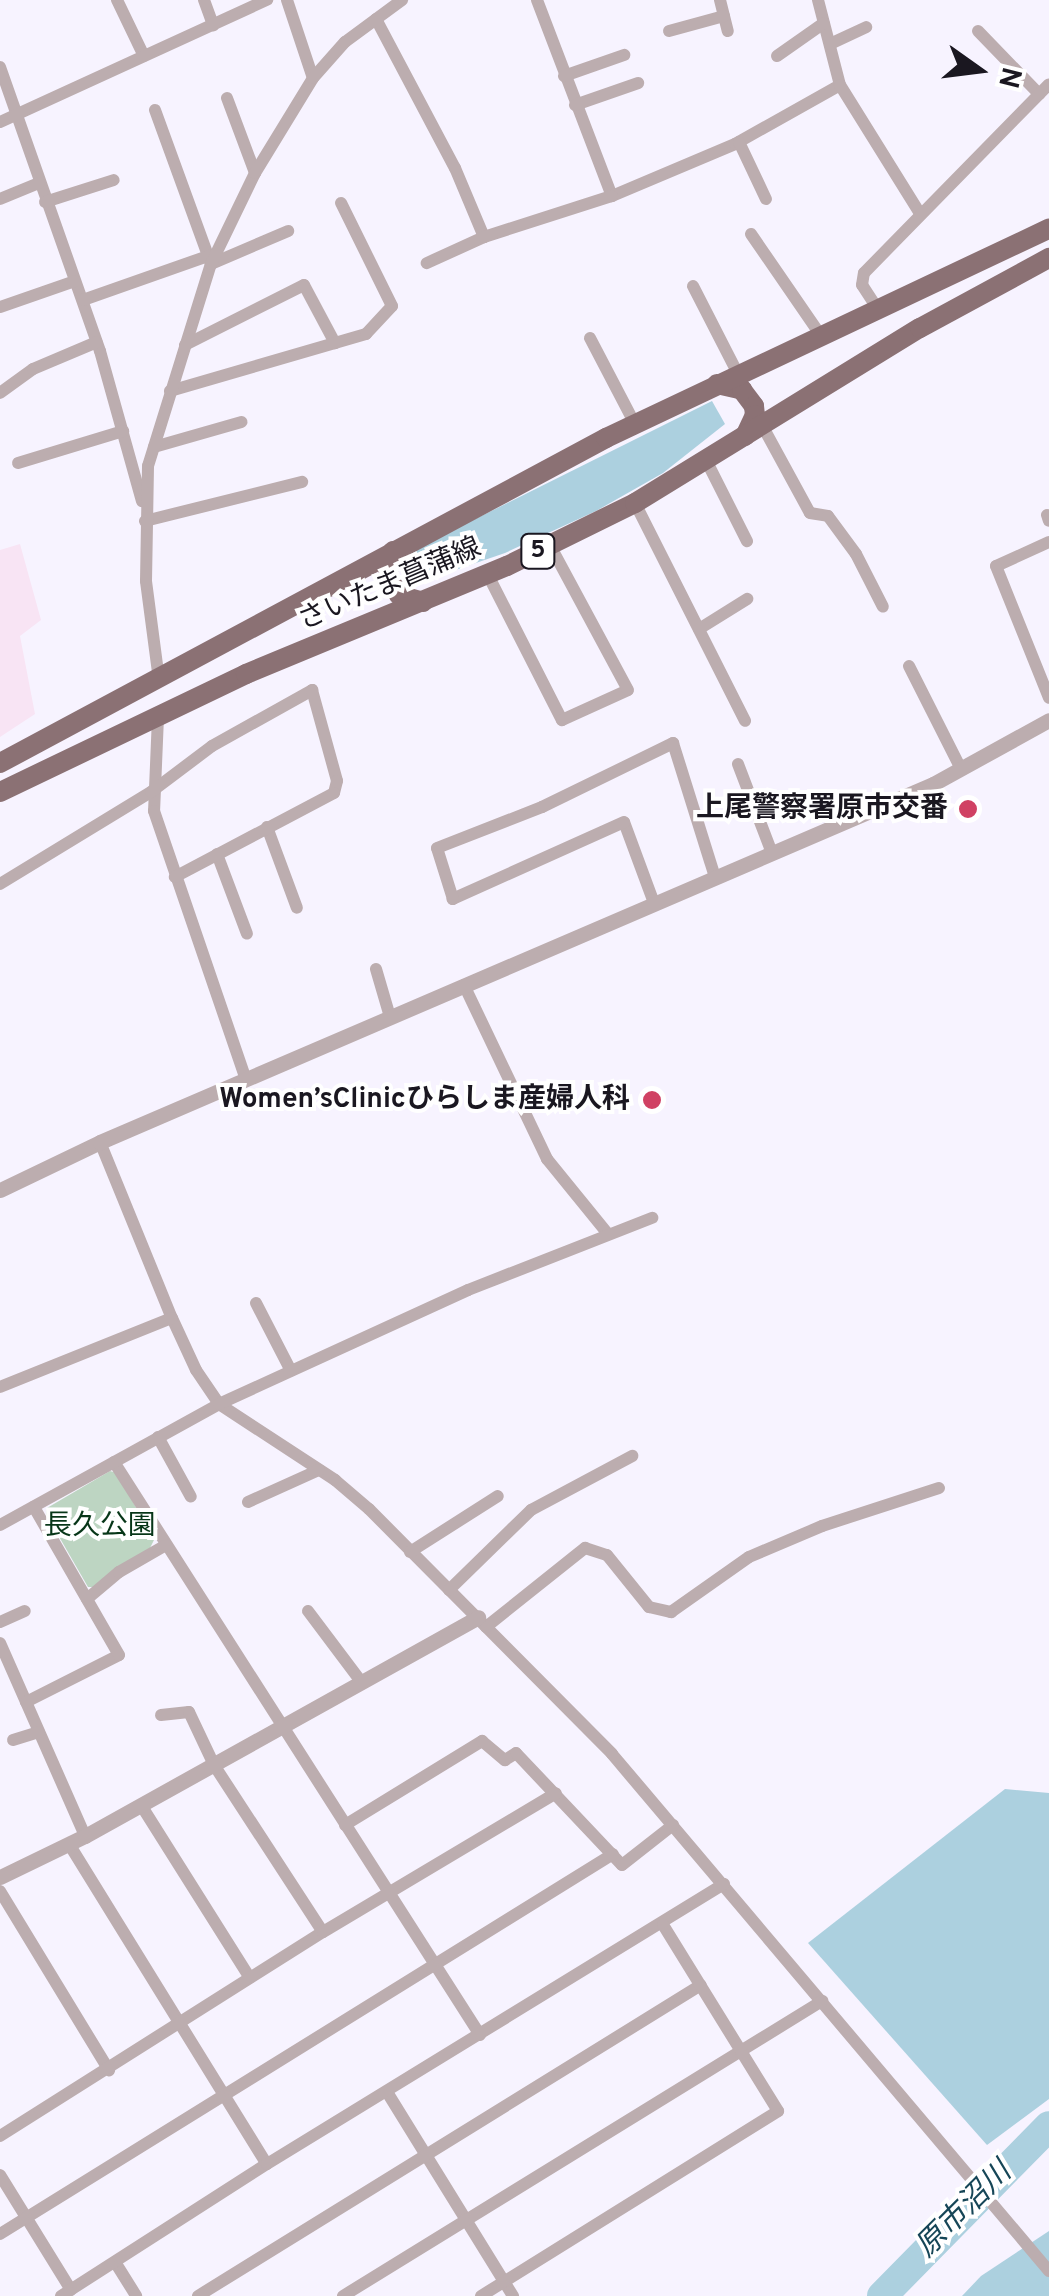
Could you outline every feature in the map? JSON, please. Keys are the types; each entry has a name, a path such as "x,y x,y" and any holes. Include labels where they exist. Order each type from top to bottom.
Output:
{"main road":[{"name":"さいたま菖蒲線","path":"0,764 635,424 1049,229"},
{"name":"さいたま菖蒲線","path":"0,792 246,674 488,575 635,504 920,328 1049,258"},
{"path":"717,384 742,390 749,398 756,414 753,430"},
{"path":"393,551 388,567 390,581 399,595 423,602"}],"street":[{"path":"117,0 144,56"},
{"path":"204,0 213,25"},
{"path":"0,122 267,0"},
{"path":"287,0 313,78"},
{"path":"158,680 146,582 145,516 154,447 210,260 255,172 313,78 345,42 402,0"},
{"path":"537,0 612,196"},
{"path":"720,0 728,31"},
{"path":"818,0 840,84 919,212"},
{"path":"669,32 724,16"},
{"path":"376,19 455,168 484,238"},
{"path":"777,56 824,22"},
{"path":"830,44 866,27"},
{"path":"880,311 862,285 864,273 919,212 1044,89 978,30"},
{"path":"564,76 624,54"},
{"path":"0,67 97,342 145,516"},
{"path":"576,105 638,82"},
{"path":"428,263 484,238 612,196 739,142 840,84"},
{"path":"227,98 255,172"},
{"path":"154,110 210,260"},
{"path":"739,142 766,199"},
{"path":"45,202 114,180"},
{"path":"0,199 39,183"},
{"path":"170,390 366,334 392,306 341,204"},
{"path":"82,300 288,231"},
{"path":"750,234 822,336"},
{"path":"0,308 76,281"},
{"path":"185,344 304,285 334,342"},
{"path":"692,286 738,374"},
{"path":"590,338 635,424"},
{"path":"0,393 33,369 97,342"},
{"path":"154,447 242,422"},
{"path":"753,430 810,513 828,516 856,554 883,608"},
{"path":"18,463 123,431"},
{"path":"706,460 747,541"},
{"path":"145,516 302,482"},
{"path":"635,504 745,721"},
{"path":"1049,542 996,566 1049,698"},
{"path":"488,575 562,720 628,690 550,545"},
{"path":"698,629 747,598"},
{"path":"909,666 960,769"},
{"path":"0,884 152,792 212,746 312,690 337,781 334,793 175,877"},
{"path":"158,717 152,792 175,877 246,1080"},
{"path":"0,1190 100,1142 960,769 1049,720"},
{"path":"654,903 624,822 454,899 437,848 542,807 673,743 714,877"},
{"path":"738,764 772,853"},
{"path":"268,828 297,908"},
{"path":"218,854 247,934"},
{"path":"376,968 390,1017"},
{"path":"464,985 548,1159 608,1234"},
{"path":"100,1142 172,1318 196,1370 219,1404 319,1470 369,1509 612,1754 1049,2271"},
{"path":"0,1525 219,1404 468,1290 652,1218"},
{"path":"256,1303 291,1371"},
{"path":"2,1382 172,1318"},
{"path":"158,1438 191,1497"},
{"path":"449,1590 531,1510 632,1456"},
{"path":"114,1462 480,2035"},
{"path":"248,1502 319,1470"},
{"path":"0,1877 85,1836 362,1683 482,1622 585,1548 607,1555 649,1607 672,1612 749,1557 822,1526 938,1488"},
{"path":"410,1552 498,1496"},
{"path":"26,1702 119,1656 34,1506"},
{"path":"87,1599 120,1572 166,1545"},
{"path":"0,1622 25,1611"},
{"path":"308,1611 362,1683"},
{"path":"0,1643 85,1836"},
{"path":"162,1716 189,1712 214,1766 323,1932"},
{"path":"13,1740 39,1732"},
{"path":"345,1825 482,1741 506,1760 516,1753 622,1864 673,1825"},
{"path":"0,2136 323,1932 556,1792"},
{"path":"141,1805 250,1978"},
{"path":"69,1844 267,2164"},
{"path":"0,2234 614,1854"},
{"path":"0,2175 66,2293 267,2164 663,1925 724,1884"},
{"path":"0,1891 109,2070"},
{"path":"481,2296 778,2111 663,1925"},
{"path":"198,2296 702,1985"},
{"path":"343,2296 822,2001"},
{"path":"386,2092 513,2296"},
{"path":"115,2262 136,2296"}],"shaded area":[{"path":"20,544 41,620 20,636 35,714 0,737 0,550"}],"green space":[{"name":"長久公園","path":"110,1471 117,1473 154,1540 150,1548 95,1587 88,1587 46,1514 47,1508"}],"water":[{"path":"712,401 725,424 663,473 596,511 505,553 438,576 418,582 402,576 405,554"},
{"path":"1005,1789 1049,1793 1049,2099 987,2145 808,1943"},
{"path":"1049,2231 1049,2296 962,2296 981,2276"}],"waterway":[{"name":"原市沼川","path":"882,2296 1049,2126"}],"place":[{"name":"上尾警察署原市交番","path":"968,809"},
{"name":"Women’sClinicひらしま産婦人科","path":"652,1100"}]}
